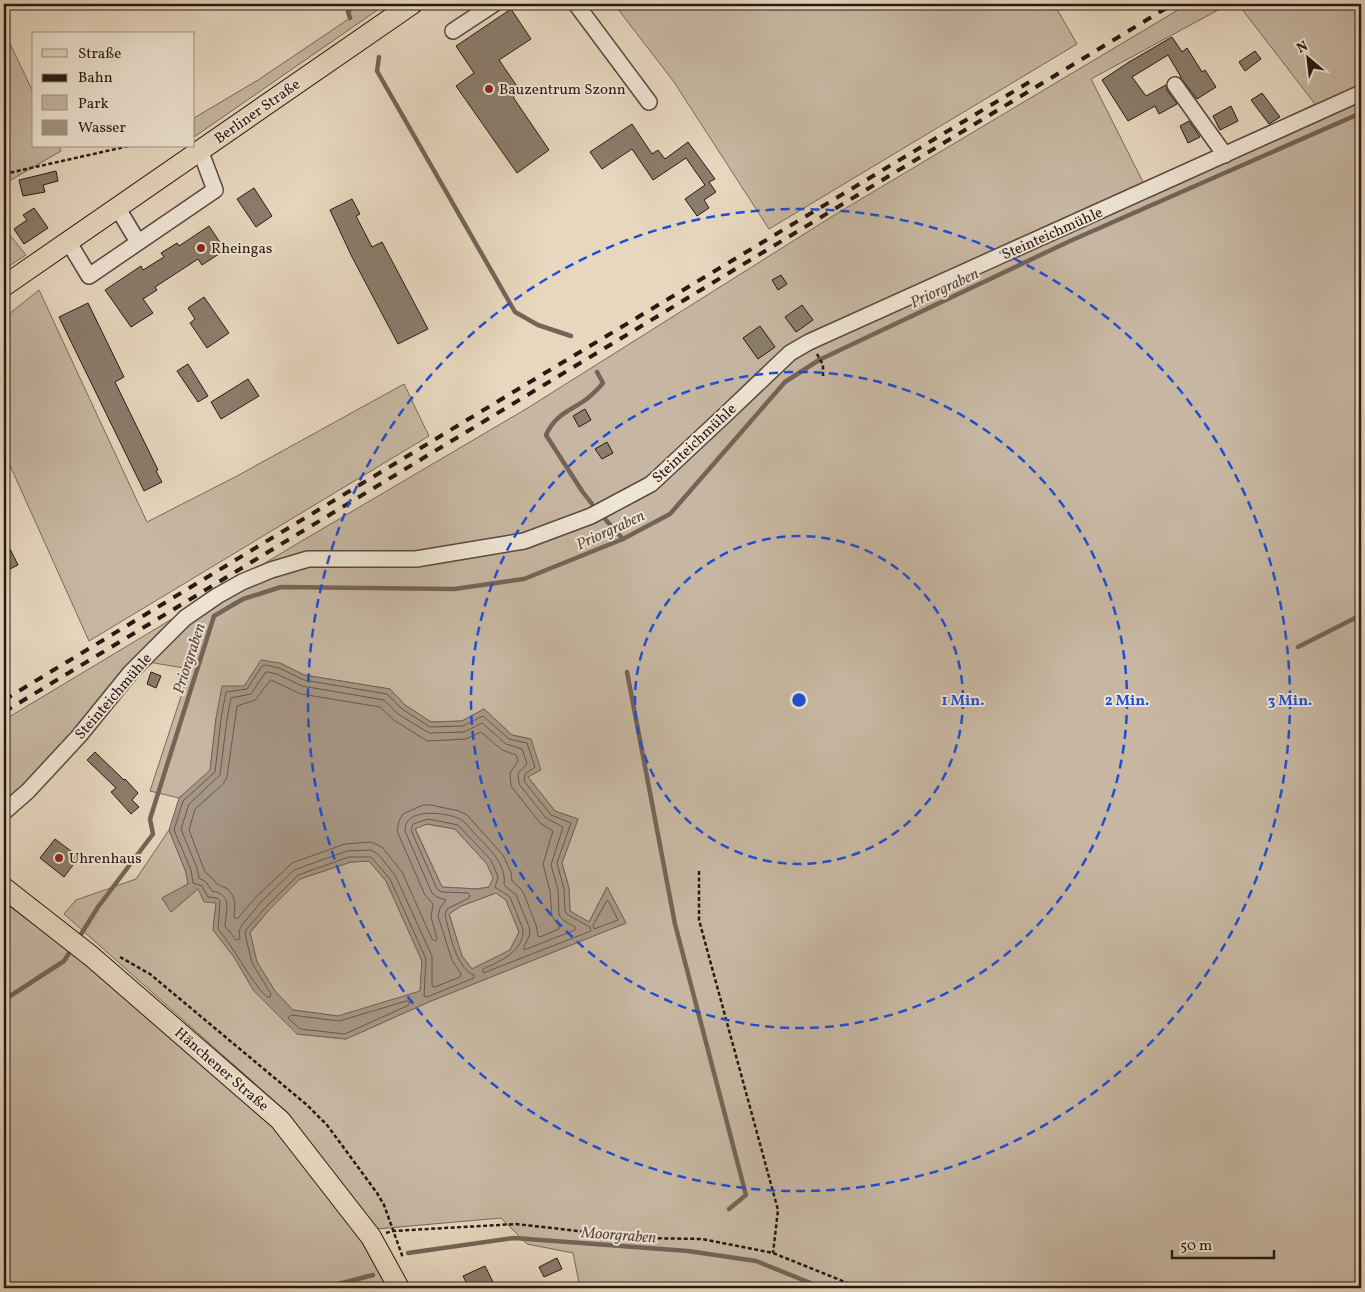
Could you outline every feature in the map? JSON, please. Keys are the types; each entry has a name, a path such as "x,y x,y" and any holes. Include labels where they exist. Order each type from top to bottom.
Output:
{"main road":[{"name":"Berliner Straße","path":"4,286 412,4"},
{"name":"Hänchener Straße","path":"4,888 91,956 280,1120 371,1236 399,1288"}],"street":[{"path":"454,31 494,4"},
{"path":"576,4 649,102"},
{"path":"1175,85 1226,155"},
{"name":"Steinteichmühle","path":"4,812 28,791 79,736 144,658 185,618 217,596 272,570 308,559 416,559 524,541 591,516 651,484 796,349 1361,93"},
{"path":"68,241 89,276 215,190 200,150"},
{"path":"116,208 138,242"}],"path":[{"path":"4,174 120,148"},
{"path":"816,353 823,365 823,376"},
{"path":"699,871 699,920 778,1210 772,1253"},
{"path":"116,956 150,974 327,1125 377,1193 384,1205 393,1231 516,1224 640,1238 702,1239 772,1253 860,1288"}],"green space":[{"path":"354,4 386,4 195,136 195,117 258,80 350,18 348,12"},
{"path":"614,4 1054,4 1077,44 769,229 674,82"},
{"path":"1188,4 1229,4 1091,79 1144,184 1315,104 1238,4 1361,4 1361,1288 580,1288 573,1253 527,1244 501,1218 376,1229 288,1113 64,914 76,900 136,879 169,830 186,872 188,884 162,898 171,912 198,889 216,903 213,930 234,957 254,991 297,1034 346,1039 431,1001 626,923 607,887 589,922 570,911 569,888 562,863 578,819 555,811 528,777 531,739 512,735 484,709 462,721 431,722 405,705 390,689 304,675 280,663 244,686 216,718 210,771 179,798 150,791 190,669 136,660 77,733 4,808 4,720 526,409 836,214"},
{"path":"4,31 32,90 32,148 60,148 61,151 4,184"},
{"path":"4,228 26,255 4,269"},
{"path":"39,290 147,522 237,476 404,384 429,436 89,641 4,452 4,318"},
{"path":"427,824 455,829 487,864 494,878 489,887 477,889 442,887 415,828"},
{"path":"369,861 386,881 422,961 420,992 338,1016 293,1010 275,991 257,962 250,933 269,910 300,879 351,862"},
{"path":"496,893 506,900 519,932 510,950 472,969 462,956 449,914 461,906"},
{"path":"4,902 86,964 275,1125 358,1235 391,1288 4,1288"}],"water":[{"path":"261,660 280,663 304,675 390,689 405,705 431,722 462,721 484,709 512,735 531,739 541,770 528,777 555,811 578,819 562,863 569,888 570,911 589,922 607,887 626,923 431,1001 346,1039 297,1034 254,991 234,957 213,930 216,903 204,902 198,889 171,912 162,898 188,884 186,872 169,830 179,798 210,770 222,686 244,686","holes":["427,824 455,829 487,864 493,878 489,887 477,889 442,887 415,829","369,861 386,881 422,961 420,991 338,1016 293,1010 275,991 257,962 250,932 300,879 351,862","496,893 506,900 519,932 510,950 472,969 462,956 449,914 461,906"]}],"building":[{"name":"Bauzentrum Szonn","path":"511,9 531,39 499,60 521,92 513,97 549,150 517,173 456,86 474,73 456,46"},
{"path":"1172,37 1182,52 1187,48 1202,72 1205,70 1216,87 1197,99 1180,77 1168,55 1132,77 1146,96 1166,85 1167,90 1177,104 1159,114 1155,106 1128,121 1102,80"},
{"path":"1255,51 1261,59 1245,71 1239,62"},
{"path":"1262,93 1280,117 1269,124 1251,100"},
{"path":"1231,106 1238,121 1220,130 1213,116"},
{"path":"1189,121 1200,137 1188,143 1180,126"},
{"path":"632,124 652,154 658,150 665,159 688,142 715,179 709,182 716,192 704,200 709,208 697,216 685,199 705,185 686,158 653,180 632,149 602,169 590,152"},
{"path":"56,171 58,181 43,185 45,192 23,196 19,180"},
{"path":"254,188 272,216 256,227 237,199"},
{"path":"352,199 360,214 356,216 372,247 382,242 428,329 398,344 352,257 330,210"},
{"path":"34,208 48,228 24,244 14,229 27,220 23,215"},
{"path":"209,226 225,250 202,265 198,259 155,287 157,290 143,299 153,313 131,327 105,290 141,266 143,270 164,257 161,253 177,243 179,246"},
{"path":"781,275 787,284 778,290 772,280"},
{"path":"204,297 229,333 207,348 190,323 195,319 188,308"},
{"path":"88,303 124,377 115,382 162,482 144,491 59,317"},
{"path":"802,305 813,320 796,332 785,317"},
{"path":"760,326 775,347 758,359 743,338"},
{"path":"188,364 208,396 198,402 177,371"},
{"path":"248,379 259,396 221,419 211,402"},
{"path":"585,409 591,420 579,427 573,416"},
{"path":"607,442 613,453 602,459 595,449"},
{"path":"4,537 18,565 4,572"},
{"path":"151,672 161,676 156,688 147,684"},
{"path":"95,752 138,793 132,800 139,807 131,814 111,792 116,788 87,760"},
{"name":"Uhrenhaus","path":"55,839 79,857 64,877 40,858"},
{"path":"557,1258 562,1269 544,1277 539,1267"},
{"path":"485,1266 496,1288 469,1288 463,1276"}],"waterway":[{"path":"350,18 348,12 354,4"},
{"path":"379,57 377,71 515,312 538,325 571,336"},
{"name":"Priorgraben","path":"78,939 98,907 153,834 150,819 214,616 243,599 281,587 454,589 524,579 623,539 670,514 785,382 819,360 1070,241 1361,113"},
{"path":"592,504 546,435 559,417 588,398 603,383 597,372"},
{"path":"605,519 623,539"},
{"path":"1298,647 1361,615"},
{"path":"627,672 675,924 746,1195 729,1209"},
{"name":"Priorgraben","path":"4,1000 64,961 73,947"},
{"name":"Moorgraben","path":"408,1253 514,1238 688,1251 756,1261 823,1288"},
{"name":"Moorgraben","path":"323,1288 373,1275"}],"railway":[{"path":"4,712 1173,4"},
{"path":"4,700 1031,81"}],"place":[{"name":"Bauzentrum Szonn","path":"489,89"},
{"name":"Rheingas","path":"201,248"},
{"name":"Uhrenhaus","path":"59,858"}]}
